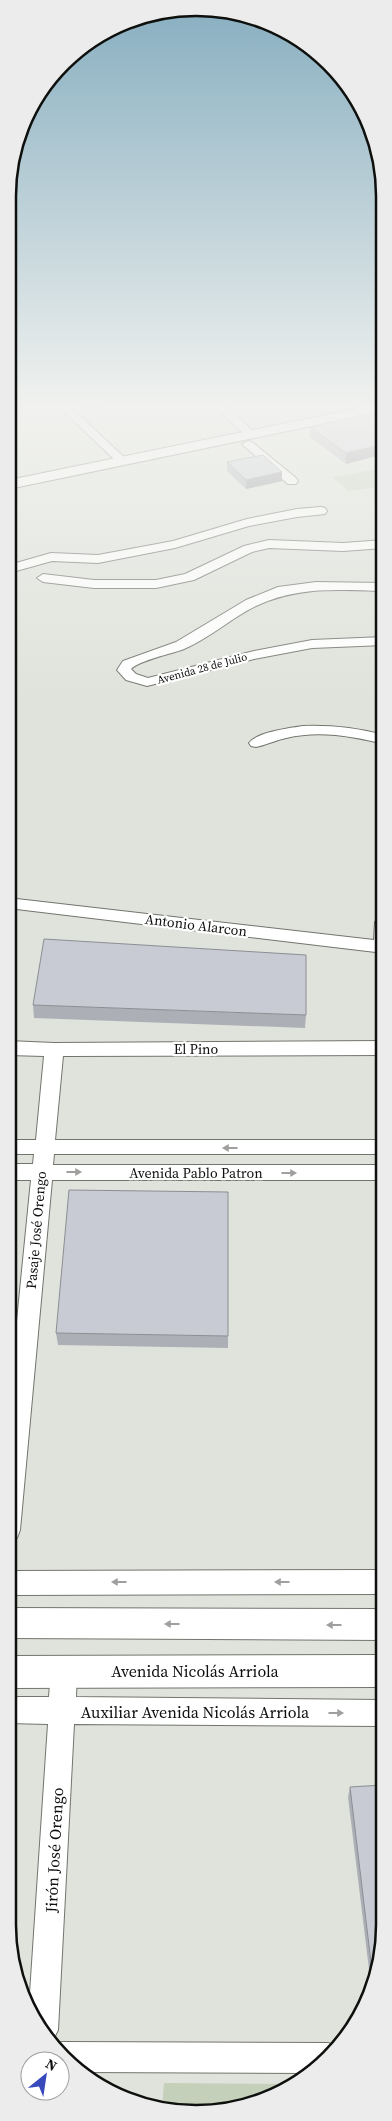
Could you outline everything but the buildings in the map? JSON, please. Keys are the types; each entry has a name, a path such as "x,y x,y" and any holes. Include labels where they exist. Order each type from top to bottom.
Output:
{"main road":[{"path":"16,1622 376,1625"},
{"name":"Avenida Nicolás Arriola","path":"16,1672 64,1670 376,1671"}],"street":[{"path":"16,567 51,557 98,559 175,544 254,521 297,513 321,511"},
{"path":"43,578 94,584 156,584 189,577 240,552 269,544 344,547 376,545"},
{"name":"Avenida 28 de Julio","path":"376,586 316,586 284,590 251,603 181,645 128,664 124,670 131,677 147,682 254,655 312,644 376,643"},
{"path":"256,743 273,735 320,729 365,734 376,737"},
{"name":"Antonio Alarcon","path":"16,904 376,946"},
{"name":"El Pino","path":"16,1048 54,1050 376,1048"},
{"name":"Pasaje José Orengo","path":"16,1446 54,1050"},
{"name":"Avenida Pablo Patron","path":"16,1147 376,1147"},
{"path":"137,1172 144,1148"},
{"name":"Avenida Pablo Patron","path":"16,1172 376,1173"},
{"path":"16,1582 376,1582"},
{"name":"Jirón José Orengo","path":"44,2021 64,1670"},
{"name":"Auxiliar Avenida Nicolás Arriola","path":"16,1710 376,1713"},
{"path":"74,2057 317,2058"}],"green space":[{"path":"164,2083 280,2084 243,2099 219,2103 196,2105 163,2101"}]}
